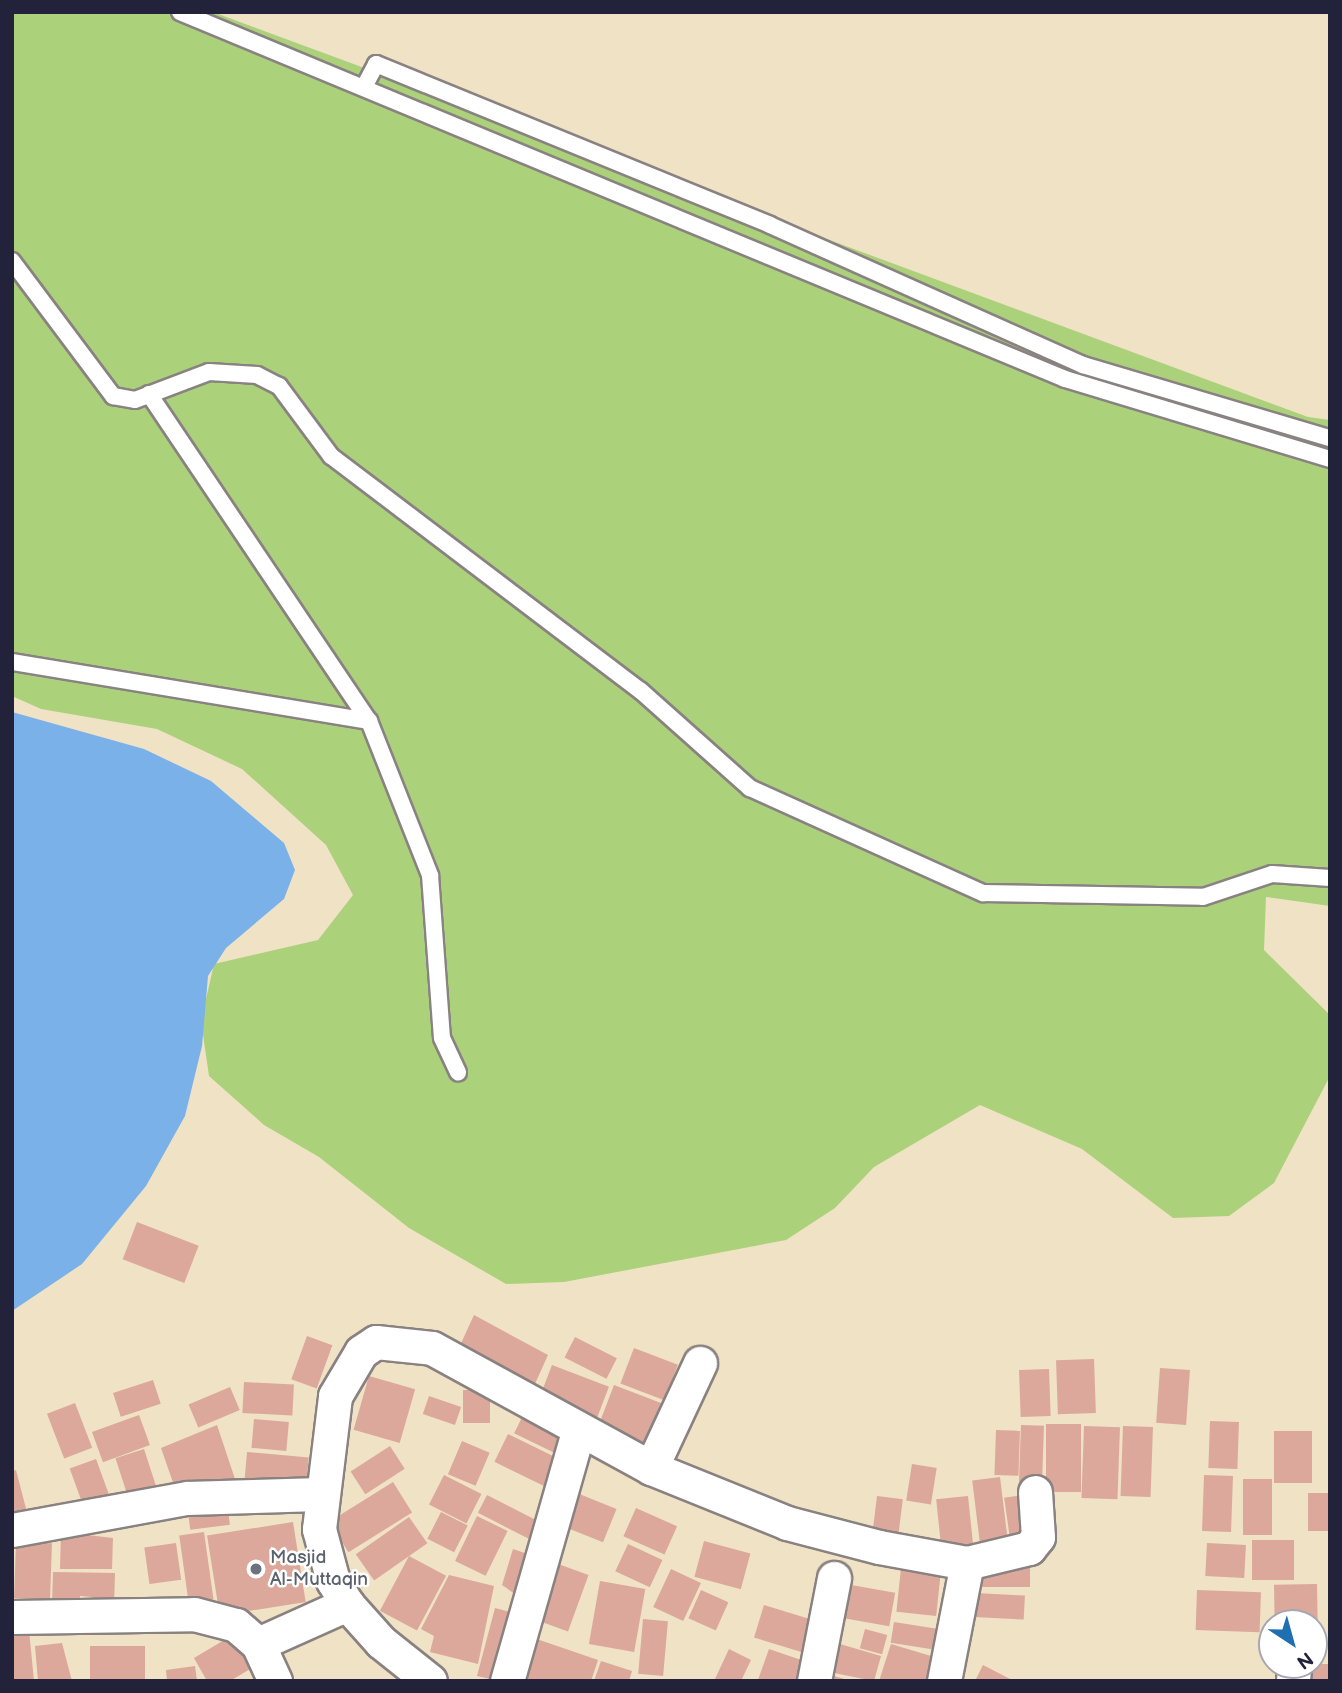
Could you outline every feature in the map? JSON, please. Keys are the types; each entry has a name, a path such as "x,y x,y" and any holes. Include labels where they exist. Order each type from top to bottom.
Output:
{"street":[{"path":"430,1681 381,1642 348,1604 324,1551 320,1494 335,1396 360,1352 376,1342 432,1348 578,1432 651,1468 787,1523 967,1563 1035,1542 1035,1492"},
{"path":"651,1468 700,1363"},
{"path":"507,1681 578,1432"},
{"path":"12,1530 187,1498 320,1494"},
{"path":"944,1681 967,1563"},
{"path":"814,1681 834,1578"},
{"path":"258,1644 348,1604"},
{"path":"12,1617 194,1614 236,1625 258,1644 275,1681"}],"lane":[{"path":"180,12 1065,379 1330,459"},
{"path":"364,87 376,64 770,225 1083,365 1330,438"},
{"path":"12,261 113,396 135,400 209,372 257,375 279,386 331,456 641,691 750,788 953,883 983,893 1203,897 1272,874 1330,878"},
{"path":"149,394 369,721 430,875 442,1038 458,1072"},
{"path":"12,662 369,721"}],"green space":[{"path":"12,12 213,12 1308,417 1330,420 1330,906 1266,897 1264,950 1330,1015 1330,1076 1274,1183 1229,1216 1173,1218 1082,1149 980,1105 874,1167 835,1208 786,1240 564,1282 506,1284 409,1228 319,1157 264,1125 209,1076 201,1021 214,964 318,940 353,895 326,845 242,769 157,729 41,709 12,696"}],"water":[{"path":"12,712 144,749 211,781 284,843 295,870 284,899 226,948 208,976 202,1046 185,1116 146,1186 82,1264 12,1311"}],"building":[{"path":"137,1222 199,1246 184,1283 123,1259"},
{"path":"474,1315 548,1355 534,1386 457,1352"},
{"path":"307,1336 332,1345 317,1388 291,1379"},
{"path":"575,1337 617,1358 606,1379 565,1357"},
{"path":"634,1348 678,1365 664,1400 620,1383"},
{"path":"1094,1359 1096,1413 1058,1414 1056,1360"},
{"path":"552,1365 609,1387 595,1423 538,1401"},
{"path":"1160,1368 1190,1370 1186,1425 1156,1423"},
{"path":"1049,1369 1051,1416 1021,1417 1019,1370"},
{"path":"369,1376 415,1389 400,1443 354,1430"},
{"path":"153,1380 161,1404 121,1417 113,1393"},
{"path":"244,1382 294,1385 292,1416 242,1413"},
{"path":"614,1385 668,1406 651,1450 597,1429"},
{"path":"230,1387 240,1410 198,1428 189,1405"},
{"path":"463,1390 490,1390 490,1423 463,1423"},
{"path":"429,1396 461,1407 455,1425 423,1414"},
{"path":"75,1403 92,1448 64,1459 47,1414"},
{"path":"526,1409 569,1430 557,1454 514,1433"},
{"path":"139,1415 150,1445 103,1462 92,1432"},
{"path":"254,1419 289,1422 286,1451 251,1448"},
{"path":"1210,1421 1239,1422 1237,1469 1208,1468"},
{"path":"1046,1424 1081,1424 1081,1492 1046,1492"},
{"path":"217,1425 236,1482 177,1494 161,1448"},
{"path":"1021,1425 1044,1426 1042,1488 1019,1487"},
{"path":"1084,1426 1120,1427 1117,1499 1081,1498"},
{"path":"1123,1426 1153,1427 1151,1497 1121,1496"},
{"path":"996,1430 1020,1431 1018,1476 994,1475"},
{"path":"1274,1431 1312,1431 1312,1483 1274,1483"},
{"path":"508,1434 564,1461 550,1489 494,1462"},
{"path":"462,1441 490,1453 476,1486 448,1474"},
{"path":"390,1446 405,1469 365,1494 351,1472"},
{"path":"144,1449 158,1493 130,1502 115,1458"},
{"path":"247,1452 309,1457 306,1490 244,1485"},
{"path":"96,1459 111,1500 85,1510 70,1469"},
{"path":"912,1464 937,1468 931,1504 906,1501"},
{"path":"16,1470 29,1520 12,1524 12,1471"},
{"path":"444,1475 481,1494 466,1523 429,1504"},
{"path":"1204,1475 1233,1476 1231,1532 1202,1531"},
{"path":"1000,1477 1008,1542 980,1545 972,1480"},
{"path":"1243,1479 1272,1479 1272,1535 1243,1535"},
{"path":"393,1482 412,1513 348,1552 329,1522"},
{"path":"572,1491 617,1509 603,1542 559,1524"},
{"path":"1308,1493 1330,1493 1330,1531 1308,1531"},
{"path":"487,1495 542,1523 533,1541 478,1513"},
{"path":"1024,1495 1030,1538 1010,1540 1004,1498"},
{"path":"877,1496 903,1499 898,1540 872,1537"},
{"path":"968,1496 974,1549 942,1552 936,1499"},
{"path":"227,1501 230,1525 190,1530 187,1506"},
{"path":"636,1508 677,1526 665,1555 623,1536"},
{"path":"441,1512 468,1526 454,1552 427,1539"},
{"path":"477,1516 508,1531 486,1576 455,1561"},
{"path":"409,1517 427,1543 374,1580 356,1554"},
{"name":"Masjid Al-Muttaqin","path":"293,1522 306,1602 220,1616 207,1536"},
{"path":"61,1532 113,1538 112,1569 60,1569"},
{"path":"204,1532 213,1599 189,1603 179,1535"},
{"path":"1252,1540 1294,1540 1294,1580 1252,1580"},
{"path":"704,1541 750,1553 741,1589 694,1577"},
{"path":"16,1542 52,1543 50,1599 14,1598"},
{"path":"176,1543 181,1580 149,1584 144,1547"},
{"path":"1207,1543 1246,1545 1244,1578 1205,1576"},
{"path":"628,1544 662,1560 650,1587 615,1571"},
{"path":"513,1549 542,1559 522,1599 502,1585"},
{"path":"409,1556 446,1576 417,1630 380,1611"},
{"path":"550,1561 589,1575 568,1631 529,1617"},
{"path":"975,1563 1030,1563 1030,1587 975,1587"},
{"path":"901,1568 941,1572 936,1616 896,1612"},
{"path":"671,1569 701,1583 683,1621 653,1607"},
{"path":"53,1572 115,1573 114,1606 92,1605 92,1597 80,1596 80,1604 52,1604"},
{"path":"449,1575 494,1586 478,1664 430,1652 434,1636 421,1629"},
{"path":"600,1581 645,1589 634,1652 589,1644"},
{"path":"840,1583 895,1593 889,1626 834,1616"},
{"path":"1317,1584 1317,1609 1274,1609 1274,1585"},
{"path":"701,1590 728,1602 716,1631 688,1618"},
{"path":"1197,1590 1261,1592 1258,1632 1196,1630"},
{"path":"975,1593 1025,1596 1024,1620 974,1617"},
{"path":"764,1605 814,1620 804,1653 754,1638"},
{"path":"495,1608 521,1615 499,1681 477,1676"},
{"path":"643,1619 668,1621 663,1676 638,1674"},
{"path":"894,1622 946,1630 943,1651 891,1643"},
{"path":"865,1629 887,1635 882,1654 860,1648"},
{"path":"29,1630 34,1681 12,1681 12,1632"},
{"path":"241,1630 260,1663 230,1681 207,1681 194,1658"},
{"path":"525,1635 598,1660 591,1681 510,1681"},
{"path":"833,1642 881,1656 874,1681 824,1671"},
{"path":"62,1643 72,1681 38,1681 35,1646"},
{"path":"891,1644 941,1659 934,1681 879,1681"},
{"path":"90,1646 145,1646 145,1681 90,1681"},
{"path":"729,1649 751,1660 741,1681 714,1681"},
{"path":"769,1649 810,1663 804,1681 758,1680"},
{"path":"601,1661 632,1671 629,1681 594,1681"},
{"path":"1328,1664 1330,1681 1303,1681 1328,1679"},
{"path":"983,1665 1014,1681 975,1681"},
{"path":"195,1666 197,1681 167,1681 166,1670"},
{"path":"827,1674 848,1680 848,1681 825,1681"}],"place":[{"name":"Masjid Al-Muttaqin","path":"256,1569"}]}
